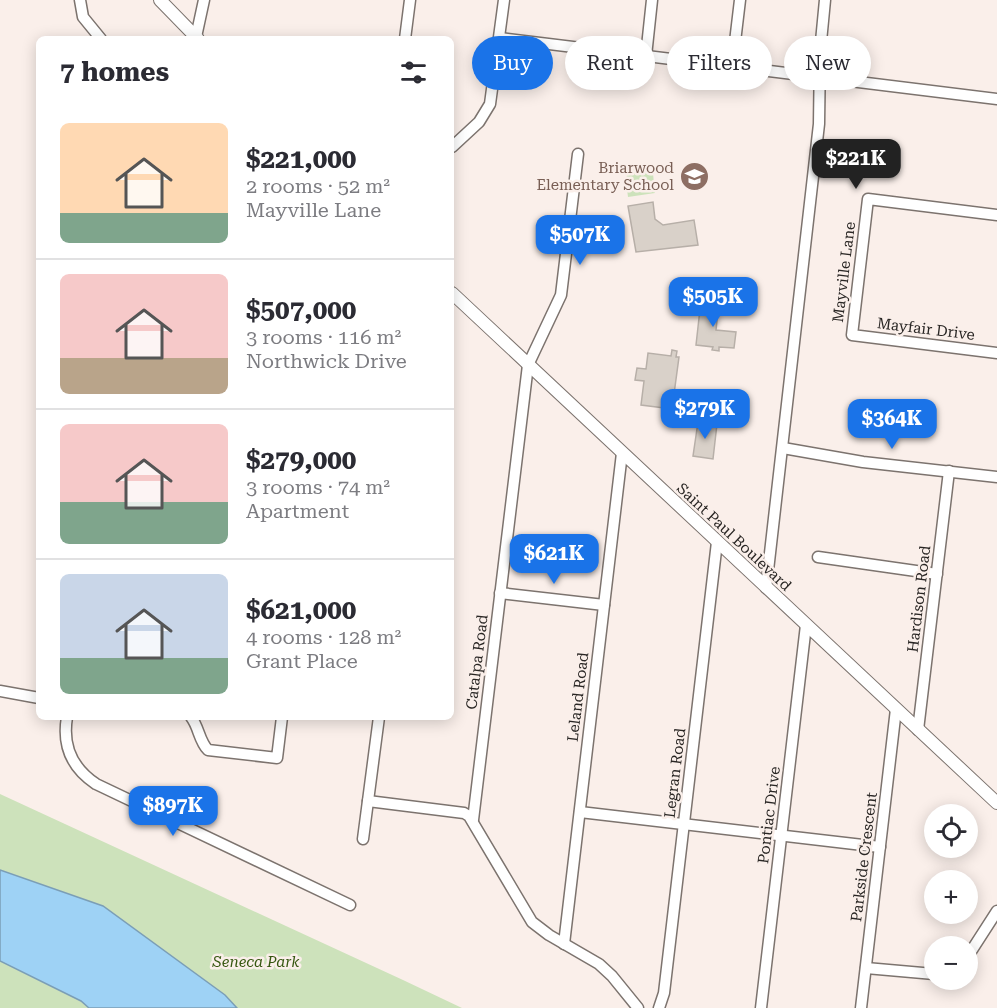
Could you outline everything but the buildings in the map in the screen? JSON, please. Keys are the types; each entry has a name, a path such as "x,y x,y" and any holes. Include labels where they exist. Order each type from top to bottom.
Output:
{"main road":[{"path":"160,0 195,36"},
{"name":"Saint Paul Boulevard","path":"454,295 997,803"}],"street":[{"path":"80,0 83,17 99,36"},
{"path":"197,36 204,0"},
{"path":"405,36 410,0"},
{"path":"500,36 504,0"},
{"path":"648,36 652,0"},
{"path":"736,36 740,0"},
{"path":"821,36 825,0"},
{"path":"871,84 997,99"},
{"path":"454,145 479,122 490,104 492,90"},
{"path":"766,588 819,123 820,90"},
{"path":"454,133 460,139"},
{"name":"Catalpa Road","path":"473,820 528,365 561,295 578,154"},
{"name":"Mayville Lane","path":"852,335 868,199 997,215"},
{"name":"Mayfair Drive","path":"852,335 997,353"},
{"path":"783,448 847,459 997,477"},
{"name":"Leland Road","path":"564,944 622,453"},
{"name":"Hardison Road","path":"918,730 949,471"},
{"name":"Legran Road","path":"660,1008 664,993 717,542"},
{"path":"818,557 937,573"},
{"path":"500,593 604,605"},
{"name":"Pontiac Drive","path":"761,1008 806,625"},
{"path":"0,691 36,697"},
{"name":"Parkside Crescent","path":"861,1008 896,709"},
{"path":"67,720 65,734 69,754 80,772 96,784 350,905"},
{"path":"194,720 202,744 208,750 277,758 282,720"},
{"path":"363,839 379,720"},
{"path":"368,801 464,813 473,820 526,914 540,929 599,964 638,1008"},
{"path":"580,812 880,847"},
{"path":"978,940 997,911"},
{"path":"866,968 924,973"}],"green space":[{"path":"652,164 655,193 628,197 626,181 628,169"},
{"name":"Seneca Park","path":"0,794 462,1008 237,1008 225,995 103,906 0,870"},
{"path":"0,961 81,1001 89,1008 0,1008"}],"water":[{"path":"0,870 103,906 225,995 237,1008 89,1008 81,1001 0,961"}],"place":[{"name":"Briarwood Elementary School","path":"695,177"}]}
